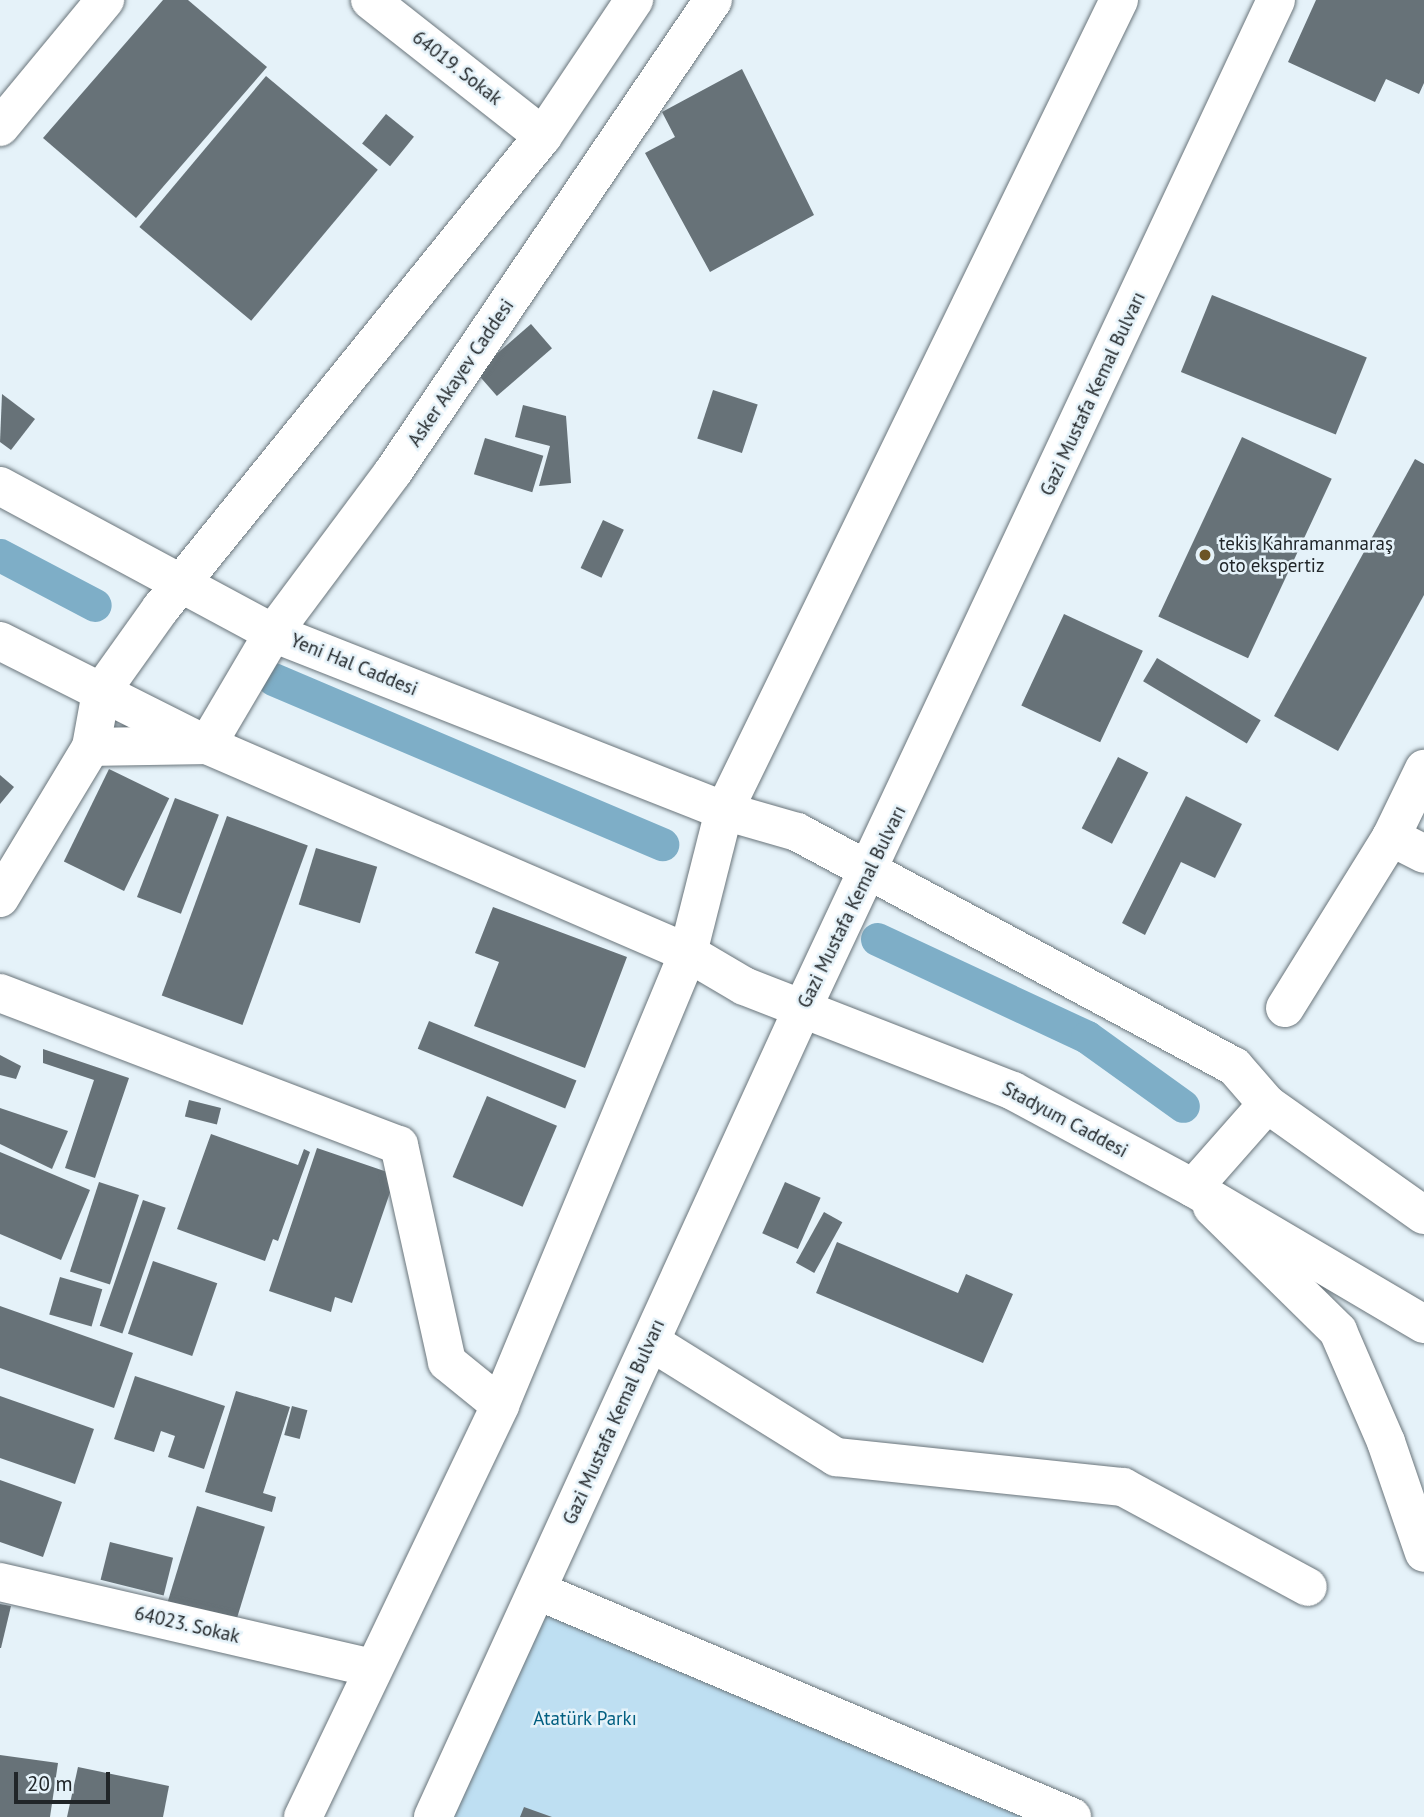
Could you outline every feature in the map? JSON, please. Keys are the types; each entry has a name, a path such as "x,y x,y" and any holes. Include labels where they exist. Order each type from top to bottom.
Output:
{"main road":[{"path":"0,127 105,0"},
{"name":"64019. Sokak","path":"370,0 543,136"},
{"path":"0,898 91,747 100,692 543,136 634,0"},
{"name":"Asker Akayev Caddesi","path":"207,745 273,633 393,472 713,0"},
{"path":"303,1817 500,1405 688,953 724,811 1119,0"},
{"name":"Gazi Mustafa Kemal Bulvarı","path":"433,1817 804,1005 870,872 1276,0"},
{"name":"Yeni Hal Caddesi","path":"0,486 273,633 724,811"},
{"path":"0,640 207,745 688,953"},
{"path":"91,747 207,745"},
{"path":"1285,1008 1408,845 1424,769"},
{"path":"724,811 797,832 1234,1066 1267,1104 1424,1215"},
{"name":"Stadyum Caddesi","path":"688,953 744,986 804,1005 1013,1091 1193,1188 1424,1324"},
{"path":"0,993 399,1145 447,1362 500,1405"},
{"path":"1267,1104 1193,1188 1338,1331 1386,1442 1424,1553"},
{"path":"651,1342 835,1457 1123,1487 1308,1587"},
{"name":"64023. Sokak","path":"0,1582 373,1668"},
{"path":"538,1591 1072,1817"}],"green space":[{"name":"Atatürk Parkı","path":"538,1591 1036,1817 433,1817"}],"building":[{"path":"163,0 188,0 267,67 136,218 43,138"},
{"path":"1316,0 1424,0 1424,83 1419,94 1386,79 1375,102 1288,62"},
{"path":"742,69 814,215 710,272 645,153 675,137 662,112"},
{"path":"266,76 378,170 251,321 139,227"},
{"path":"386,114 414,137 390,166 362,144"},
{"path":"1212,295 1367,358 1336,435 1181,372"},
{"path":"531,324 552,348 497,396 476,372"},
{"path":"713,390 758,405 742,453 697,439"},
{"path":"2,394 35,419 11,450 0,442"},
{"path":"523,405 566,416 571,483 539,486 550,446 515,437"},
{"path":"1242,437 1332,479 1248,658 1158,616"},
{"path":"485,438 543,456 532,492 474,474"},
{"path":"1415,459 1424,464 1424,595 1338,751 1274,716"},
{"path":"603,520 624,530 601,578 581,568"},
{"path":"1064,614 1143,651 1100,742 1021,706"},
{"path":"1157,658 1261,720 1247,743 1143,681"},
{"path":"1118,757 1148,772 1112,844 1082,828"},
{"path":"109,769 169,798 124,891 64,862"},
{"path":"0,775 14,787 0,804"},
{"path":"1186,796 1242,824 1215,878 1181,862 1145,935 1122,923"},
{"path":"175,798 219,815 181,914 137,897"},
{"path":"227,816 308,845 242,1025 162,995"},
{"path":"316,848 377,867 360,923 299,904"},
{"path":"493,907 627,957 585,1068 474,1026 499,962 475,953"},
{"path":"429,1021 576,1081 565,1108 418,1049"},
{"path":"43,1049 129,1078 95,1178 65,1168 94,1080 43,1063"},
{"path":"0,1055 21,1066 16,1079 0,1075"},
{"path":"487,1096 557,1126 523,1207 453,1177"},
{"path":"189,1100 221,1108 217,1124 185,1116"},
{"path":"0,1108 68,1131 52,1169 0,1144"},
{"path":"211,1134 298,1165 304,1149 310,1152 278,1241 273,1239 265,1261 177,1229"},
{"path":"317,1148 396,1175 352,1303 335,1297 331,1312 269,1291"},
{"path":"0,1152 90,1190 61,1260 0,1234"},
{"path":"99,1182 139,1195 110,1284 70,1271"},
{"path":"785,1182 821,1198 798,1249 762,1233"},
{"path":"143,1200 166,1208 122,1334 100,1326"},
{"path":"824,1212 842,1222 814,1273 796,1263"},
{"path":"837,1242 958,1293 966,1274 1013,1294 983,1363 816,1293"},
{"path":"153,1261 217,1283 192,1356 128,1334"},
{"path":"60,1277 102,1289 92,1327 49,1314"},
{"path":"0,1306 133,1353 114,1408 0,1368"},
{"path":"135,1376 225,1406 204,1469 168,1457 175,1436 161,1431 154,1452 114,1439"},
{"path":"236,1391 290,1407 263,1493 276,1497 272,1512 205,1492"},
{"path":"0,1396 94,1429 75,1484 0,1458"},
{"path":"292,1406 307,1410 300,1439 284,1435"},
{"path":"0,1480 62,1502 43,1557 0,1542"},
{"path":"197,1506 265,1527 235,1625 167,1604"},
{"path":"110,1542 173,1558 164,1596 101,1580"},
{"path":"0,1604 11,1606 1,1648 0,1648"},
{"path":"0,1755 58,1763 50,1817 0,1817"},
{"path":"78,1767 169,1786 163,1817 67,1817"},
{"path":"524,1807 552,1817 520,1817"}],"waterway":[{"path":"0,555 95,605"},
{"path":"273,679 662,844"},
{"path":"877,939 1087,1037 1183,1106"}],"place":[{"name":"tekis Kahramanmaraş oto ekspertiz","path":"1205,555"}]}
